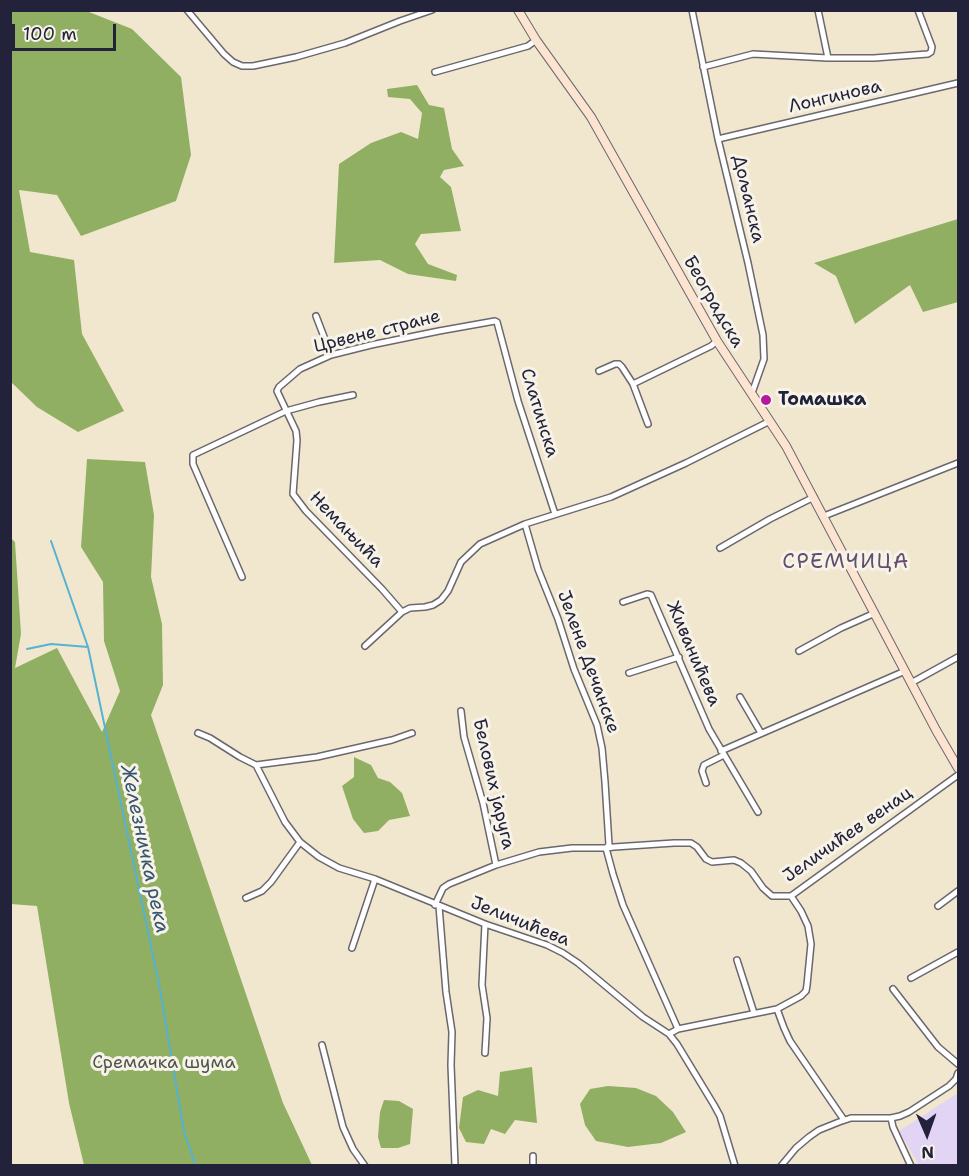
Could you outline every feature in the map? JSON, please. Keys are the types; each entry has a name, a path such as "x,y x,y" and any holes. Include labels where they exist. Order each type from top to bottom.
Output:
{"main road":[{"name":"Београдска","path":"518,10 536,40 591,117 717,341 770,421 814,496 958,768"}],"street":[{"path":"187,10 233,62 242,66 253,66 336,46 432,10"},
{"name":"Дољанска","path":"692,10 718,139 763,335 764,359 752,393"},
{"path":"818,10 828,58"},
{"path":"703,67 753,54 828,58 874,58 928,54 932,47 918,10"},
{"path":"435,72 528,46 536,40"},
{"name":"Лонгинова","path":"718,139 958,83"},
{"path":"316,316 331,355"},
{"name":"Црвене стране","path":"278,391 279,387 300,369 331,355 495,321"},
{"name":"Слатинска","path":"495,321 501,334 518,401 555,514"},
{"path":"633,384 717,341"},
{"path":"599,371 615,364 622,367 633,384 648,424"},
{"name":"Немањића","path":"278,391 296,431 293,487 296,500 402,612"},
{"path":"242,577 193,464 193,455 286,411 353,395"},
{"path":"365,646 402,612 410,608 433,605 441,600 448,591 461,562 486,541 525,524 611,497 770,421"},
{"path":"824,516 958,463"},
{"path":"720,548 814,496"},
{"name":"Јелене Дечанске","path":"525,524 538,569 597,725 605,782 609,845 606,848"},
{"name":"Живанићева","path":"623,602 647,594 651,595 709,729 758,812"},
{"path":"799,651 875,613"},
{"path":"628,673 679,657"},
{"path":"911,683 958,657"},
{"path":"706,783 702,771 704,765 723,753 761,733 905,671"},
{"path":"740,697 761,733"},
{"name":"Белових јаруга","path":"461,711 464,736 483,803 496,865"},
{"path":"198,733 256,765 317,757 392,740 412,733"},
{"name":"Јеличићева","path":"256,765 285,822 300,842 319,856 339,868 375,879 563,953 643,1017 669,1034"},
{"name":"Јеличићев венац","path":"437,905 443,888 449,884 496,865 539,852 553,849 691,843 706,859 712,862 734,860 741,862 772,896 791,896 958,775"},
{"path":"246,898 262,891 271,882 300,842"},
{"path":"606,848 623,905 678,1029"},
{"path":"352,948 375,879"},
{"path":"938,906 958,891"},
{"path":"735,1166 720,1116 669,1034 678,1029 777,1009 806,991 810,934 801,911 791,896"},
{"path":"437,905 452,1032 455,1166"},
{"path":"485,924 482,985 487,1018 485,1053"},
{"path":"911,978 958,952"},
{"path":"737,960 754,1013"},
{"path":"893,988 938,1047 958,1064"},
{"path":"777,1009 790,1041 844,1120"},
{"path":"322,1045 343,1127 352,1149 365,1166"},
{"path":"781,1166 796,1148 819,1130 844,1120 891,1118 909,1112 949,1086 958,1075"},
{"path":"891,1118 892,1127 911,1166"},
{"path":"533,1156 533,1166"}],"shaded area":[{"path":"958,1093 958,1165 919,1165 899,1131"}],"green space":[{"path":"10,11 88,11 132,29 181,77 191,155 176,201 81,236 57,195 19,190 30,252 74,260 82,334 124,411 78,432 37,407 11,382"},
{"path":"417,85 429,105 444,108 452,149 464,166 444,170 440,177 451,187 461,231 421,234 415,244 428,264 457,275 456,281 408,274 380,260 334,263 339,164 371,143 401,132 418,139 422,113 410,99 388,97 387,89"},
{"path":"958,219 958,302 923,312 910,285 855,324 836,276 814,263"},
{"name":"Сремачка шума","path":"87,459 145,462 154,515 151,577 162,624 163,685 151,715 283,1103 312,1165 84,1165 69,1103 37,906 11,904 10,537 15,542 21,634 15,668 57,648 102,732 120,691 104,641 103,582 81,547"},
{"path":"354,757 371,765 378,778 390,782 402,793 410,816 389,820 378,831 364,833 353,819 342,786 354,777"},
{"path":"532,1067 537,1123 515,1120 505,1134 491,1129 484,1144 466,1142 459,1128 463,1097 478,1090 498,1096 500,1072"},
{"path":"608,1086 636,1088 656,1096 673,1112 686,1132 661,1143 628,1147 596,1141 585,1125 580,1104 590,1089"},
{"path":"384,1100 399,1101 413,1109 410,1144 398,1148 381,1148 378,1137 380,1112"}],"waterway":[{"name":"Железничка река","path":"51,541 88,647 159,984 184,1132 196,1166"},
{"path":"27,649 51,644 88,647"}],"place":[{"name":"Томашка","path":"766,400"}],"district":[{"name":"СРЕМЧИЦА","path":"846,563"}]}
